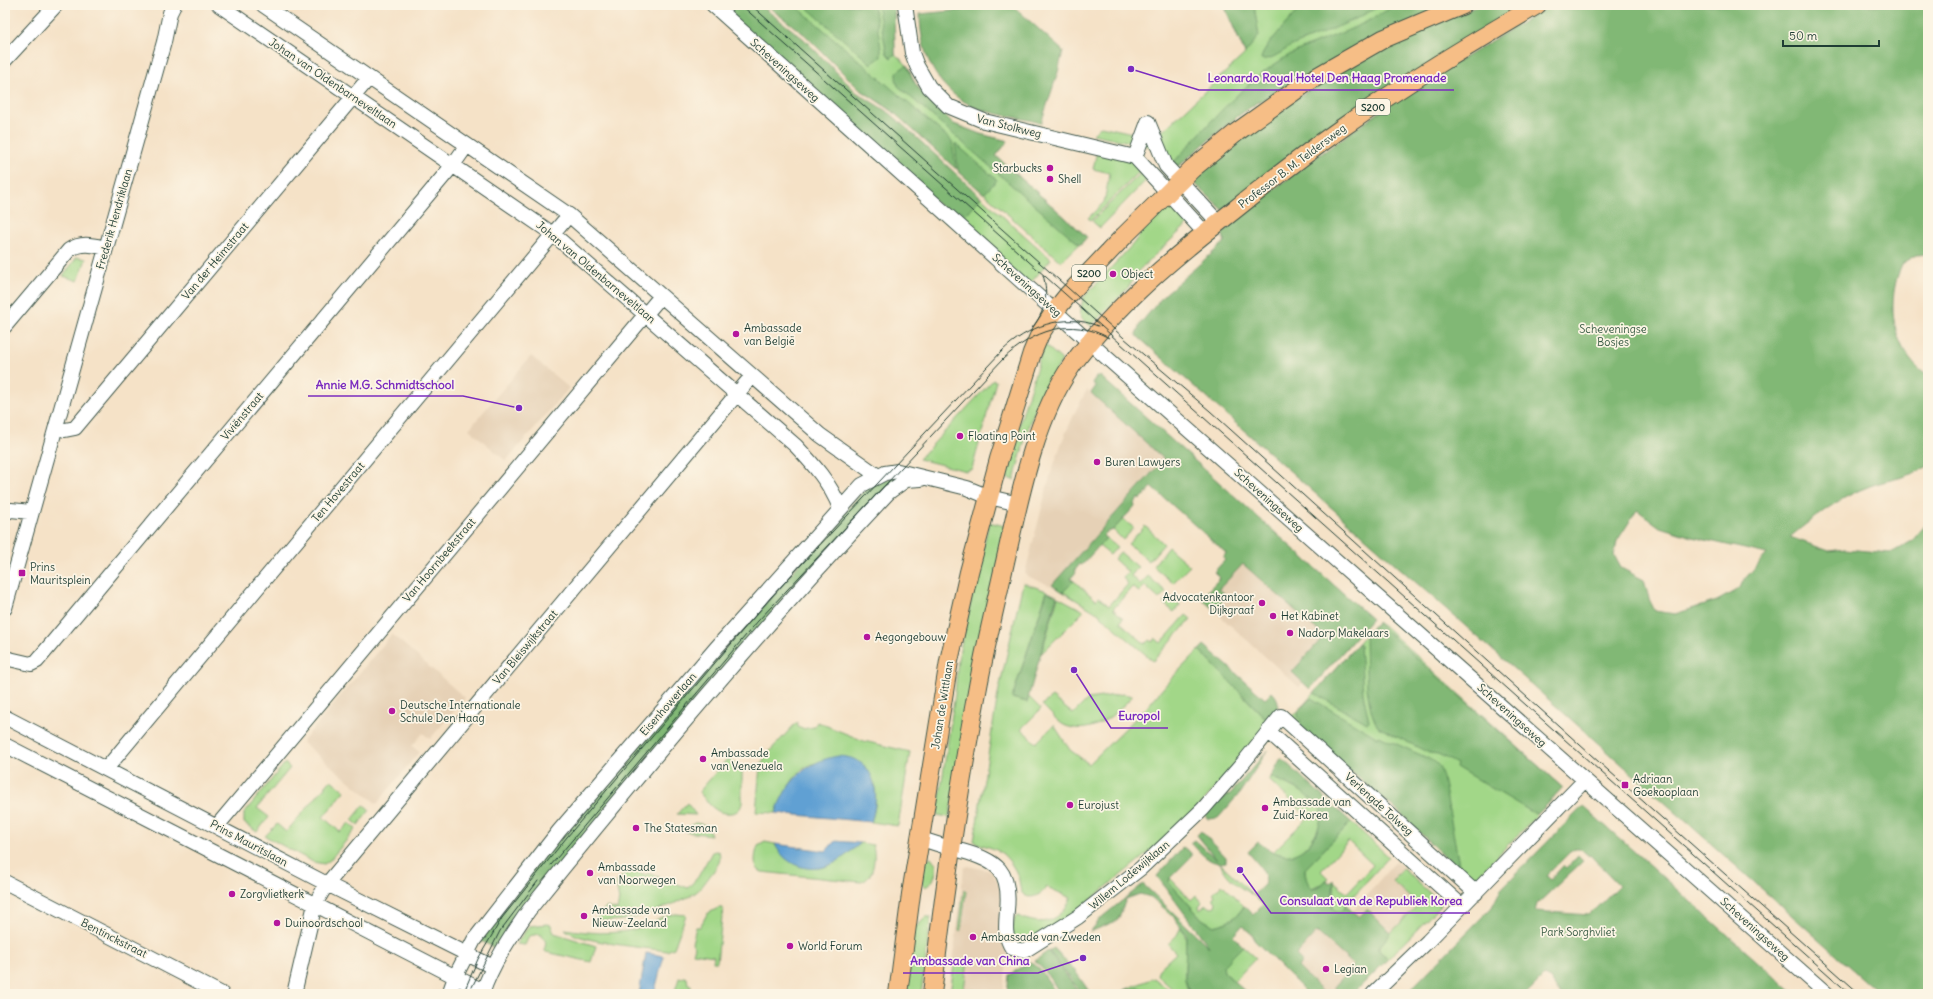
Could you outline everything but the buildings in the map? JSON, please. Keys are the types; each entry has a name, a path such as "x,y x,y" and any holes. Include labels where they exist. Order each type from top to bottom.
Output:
{"main road":[{"name":"S200","path":"1055,311 1124,236 1192,169 1237,132 1306,83 1383,39 1463,5"},
{"name":"Professor B. M. Teldersweg","path":"1091,343 1121,307 1212,228 1298,160 1344,126 1409,82 1537,5"},
{"name":"Johan de Wittlaan","path":"898,994 911,894 949,661 969,572 999,459 1032,353 1040,334 1055,311"},
{"name":"S200","path":"932,994 951,848 977,689 1019,504 1040,429 1049,408 1073,364 1091,343"}],"street":[{"path":"5,60 56,5"},
{"name":"Johan van Oldenbarneveltlaan","path":"220,5 553,234 803,453 827,482 840,508"},
{"path":"263,5 569,215 828,441 878,476"},
{"name":"Scheveningseweg","path":"713,5 1091,343 1827,994"},
{"name":"Van Stolkweg","path":"905,5 912,53 917,66 929,87 948,106 984,121 1135,157"},
{"name":"Frederik Hendriklaan","path":"56,426 164,42 171,8"},
{"name":"Van der Heimstraat","path":"56,426 65,430 75,428 369,78"},
{"path":"1174,187 1148,122 1135,157 1174,187 1212,228"},
{"name":"Viviënstraat","path":"5,658 31,664 37,661 453,165 467,145"},
{"name":"Ten Hovestraat","path":"106,769 569,215"},
{"path":"5,326 69,250 76,246 85,244 106,248"},
{"name":"Van Hoornbeekstraat","path":"217,826 661,296"},
{"name":"Van Bleiswijkstraat","path":"294,994 315,904 327,884 752,376"},
{"path":"5,608 56,426"},
{"name":"Eisenhowerlaan","path":"449,994 455,977 467,954 489,920 559,831 717,647 862,485 878,476 898,471 967,488 989,497 1019,504"},
{"name":"Eisenhowerlaan","path":"482,993 493,967 525,916 579,848 734,663 796,592 889,492 906,480 914,478 931,479"},
{"path":"5,513 12,510 31,512"},
{"name":"Willem Lodewijklaan","path":"951,848 977,855 995,863 1002,872 1007,883 1006,936 1012,948 1017,950 1027,950 1095,904 1142,868 1203,809 1281,716"},
{"name":"Verlengde Tolweg","path":"1281,716 1476,893"},
{"name":"Prins Mauritslaan","path":"5,717 327,884 493,967"},
{"name":"Verlengde Tolweg","path":"1268,731 1462,906"},
{"path":"5,745 315,904 455,977 482,993"},
{"path":"1373,994 1476,893 1585,780"},
{"path":"921,839 951,848"},
{"name":"Bentinckstraat","path":"5,882 222,994"}],"shaded area":[{"path":"531,356 569,388 506,461 469,429"},
{"path":"1087,390 1164,458 1051,586 1027,576 1025,573 1050,476 1063,439"},
{"path":"1249,548 1349,634 1299,687 1200,598"},
{"name":"Deutsche Internationale Schule Den Haag","path":"392,634 465,698 430,739 423,733 412,746 419,752 377,804 302,742"},
{"path":"1396,861 1442,904 1353,994 1312,994 1242,926 1289,879 1352,912"},
{"path":"968,866 991,871 1001,887 1001,932 1008,952 1003,994 949,994 964,868"}],"green space":[{"path":"716,5 760,5 804,39 856,92 891,114 981,197 959,223"},
{"path":"766,5 894,5 895,54 907,65 916,85 929,101 954,124 980,134 1008,141 996,156 1087,237 1061,262 895,113 858,88 804,34"},
{"path":"766,5 795,5 952,141 956,169 890,109 858,88 804,34"},
{"path":"804,5 874,5 881,48 881,57 871,64"},
{"path":"877,5 894,5 895,54 891,58 887,54"},
{"path":"1012,5 1063,51 1058,72 1041,123 986,111 970,105 957,97 945,86 936,74 929,61 924,46 920,14"},
{"path":"1224,5 1444,5 1256,104 1215,134 1177,168 1160,151 1147,146 1093,134 1101,126 1155,138 1245,54"},
{"path":"1224,5 1254,5 1259,36 1245,53"},
{"path":"1303,5 1381,5 1350,22 1294,45 1274,57 1261,59 1272,40"},
{"path":"1395,5 1444,5 1257,103 1230,122 1181,164 1174,166 1173,163 1214,118 1243,90 1274,65 1291,54 1368,21"},
{"path":"1480,5 1523,5 1223,210 1191,180 1212,161 1318,83 1412,34"},
{"name":"Scheveningse Bosjes","path":"1551,5 1928,5 1928,254 1917,255 1903,263 1896,283 1893,299 1893,312 1898,337 1903,348 1918,368 1928,376 1928,466 1906,476 1870,486 1848,496 1818,515 1790,537 1829,551 1845,549 1891,553 1912,541 1928,522 1928,994 1880,994 1136,335 1140,324 1164,295 1225,242 1222,234 1236,219 1304,166 1403,95","holes":["1637,510 1660,527 1692,537 1767,554 1743,581 1740,588 1717,601 1675,614 1655,611 1649,599 1644,580 1621,568 1614,555 1617,541"]},
{"path":"907,65 913,80 920,90 954,124 980,134 1008,141 996,156 1087,237 1080,245 898,86 896,78 898,71"},
{"path":"955,143 997,180 984,194 958,171"},
{"path":"1097,151 1134,160 1142,169 1091,220 1088,218 1104,202 1110,173 1093,169"},
{"path":"1144,170 1150,176 1100,228 1092,221"},
{"path":"981,197 1051,259 1029,285 959,223"},
{"path":"1168,202 1189,223 1138,271 1128,288 1091,326 1082,319 1080,314 1083,298 1133,244 1156,213"},
{"path":"77,257 86,259 78,281 63,276"},
{"path":"1044,344 1062,360 1040,399 1029,424 1014,480 1003,477"},
{"path":"1100,376 1372,619 1310,689 1292,672 1324,636 1243,564 1219,589 1227,596 1214,610 1201,598 1220,578 1214,572 1225,560 1223,558 1226,553 1152,487 1140,500 1139,498 1134,504 1135,506 1113,530 1107,532 1103,536 1106,538 1082,565 1080,564 1075,570 1076,572 1071,578 1074,581 1063,592 1052,585 1164,459 1091,393 1096,386 1092,383 1096,377"},
{"path":"993,380 996,381 972,469 966,471 919,459"},
{"path":"900,475 499,950 479,940 549,848 868,486"},
{"path":"1123,519 1134,528 1123,540 1113,530"},
{"path":"989,522 1005,526 949,817 937,815 955,694 958,659"},
{"path":"1145,526 1164,544 1149,561 1128,544"},
{"path":"1106,538 1117,547 1110,555 1099,546"},
{"path":"1168,547 1190,566 1173,583 1153,566"},
{"path":"1120,552 1138,567 1131,576 1140,584 1148,576 1166,592 1159,599 1145,586 1139,592 1132,587 1113,609 1123,618 1120,622 1145,644 1149,640 1152,642 1155,638 1161,643 1186,615 1191,619 1153,661 1099,614 1063,592 1074,581 1096,600 1099,597 1109,606 1128,584 1123,578 1128,572 1114,559"},
{"path":"1023,583 1047,591 1012,698 1027,702 1029,697 1041,709 1021,729 1036,743 1054,725 1070,750 1089,764 1147,707 1170,680 1199,650 1269,722 1241,761 1174,832 1058,926 1019,946 1011,933 1015,917 1018,916 1042,922 1055,918 1067,906 1071,898 1047,887 1036,896 1026,896 1021,890 1019,878 1010,862 1004,855 1001,852 974,841 998,694"},
{"path":"1047,592 1057,596 1027,702 1012,698"},
{"path":"1169,596 1180,605 1174,612 1163,603"},
{"path":"1058,597 1084,611 1041,654"},
{"path":"1377,622 1387,629 1563,788 1473,881 1465,877 1398,811 1290,720"},
{"path":"1377,623 1563,788 1538,814 1530,811 1456,767 1457,764 1438,754 1429,753 1378,727 1373,718 1368,695 1365,636"},
{"path":"1358,644 1360,644 1363,693 1369,721 1367,723 1314,693"},
{"path":"1204,645 1265,699 1272,692 1277,700 1278,707 1269,722 1199,650"},
{"path":"1123,694 1133,696 1119,710 1103,722 1086,728 1066,726 1057,720 1042,705 1052,697 1073,714 1088,699"},
{"path":"1311,698 1378,738 1379,736 1434,761 1439,766 1443,777 1459,865 1457,869 1398,811 1297,726 1301,721 1298,717 1298,711"},
{"path":"797,722 798,727 802,729 814,727 817,722 864,741 910,752 898,826 871,822 876,797 875,789 870,774 859,761 812,764 806,767 794,778 781,799 776,813 756,812 760,766 767,754"},
{"path":"1268,750 1239,794 1218,818 1208,819 1205,815 1206,811 1231,793"},
{"path":"728,758 742,769 742,804 736,812 732,813 725,813 716,810 699,792"},
{"path":"1281,758 1351,822 1305,869 1307,881 1311,888 1321,885 1326,880 1330,883 1333,880 1332,904 1336,911 1343,910 1345,905 1359,917 1367,909 1391,933 1379,947 1388,959 1353,994 1341,994 1334,987 1354,965 1317,932 1296,955 1302,961 1298,967 1325,994 1308,994 1254,940 1253,935 1242,926 1233,936 1243,946 1223,966 1224,972 1248,994 1190,994 1185,979 1186,934 1173,916 1151,897 1140,894 1126,899 1118,920 1090,932 1102,917 1143,884 1210,948 1157,876 1183,847 1191,853 1191,857 1170,878 1169,882 1202,919 1214,926 1231,920 1244,906 1253,915 1263,905 1253,895 1264,885 1266,879 1257,862 1248,852 1258,842 1281,855 1297,853 1310,843 1318,829 1320,821 1320,806 1296,788 1271,777"},
{"path":"285,763 290,768 257,808 269,817 257,832 244,823 244,813"},
{"path":"1271,777 1305,793 1320,807 1320,822 1313,838 1301,851 1295,855 1288,856 1273,852 1308,817 1269,780"},
{"path":"331,780 345,791 323,817 340,832 349,823 356,829 329,861 324,864 313,862 265,836 277,824 286,832"},
{"path":"687,803 696,815 677,814"},
{"path":"364,805 370,810 358,825 352,820"},
{"name":"Park Sorghvliet","path":"1583,806 1794,994 1560,994 1550,979 1544,976 1526,994 1406,994 1492,907 1501,889","holes":["1575,849 1581,849 1589,856 1590,855 1619,885 1589,915 1535,911 1537,904 1583,861 1578,856 1567,868 1564,865 1551,879 1547,875 1570,852"]},
{"path":"1351,822 1389,857 1345,905 1343,910 1336,911 1333,908 1335,887 1334,881 1347,893 1373,865 1348,841 1321,871 1328,878 1322,884 1311,888 1306,880 1305,869"},
{"path":"695,823 707,825 711,835 686,832 689,827"},
{"path":"1201,831 1226,857 1226,862 1215,862 1206,858 1191,843 1195,840 1217,860 1197,835"},
{"path":"765,842 775,844 780,852 793,863 810,868 828,866 836,862 861,843 873,845 873,867 869,877 861,882 762,872 757,867 755,857 758,846"},
{"path":"712,852 719,852 720,855 717,865 698,891 692,895 664,908 635,918 615,921 595,919 606,907 617,910 619,900 616,883 629,868 646,875 648,873 688,888 698,877"},
{"path":"931,857 936,864 936,871 933,881 925,887 922,884 923,869 928,859"},
{"path":"1220,863 1253,895 1242,889 1234,882"},
{"path":"1403,869 1442,904 1388,959 1380,950 1380,944 1418,905 1392,881"},
{"path":"1170,878 1191,900 1196,895 1202,902 1199,906 1200,909 1206,905 1210,908 1215,906 1216,902 1213,898 1215,895 1213,893 1222,884 1244,906 1231,920 1214,926 1202,919 1169,882"},
{"path":"964,889 966,891 961,931 959,930"},
{"path":"718,908 723,908 717,962 713,962 714,956 693,953 695,947 692,943 696,927 700,927 707,914"},
{"path":"676,914 686,915 674,948 667,951 583,938 572,934 565,929 583,932 609,933 627,931 641,928 665,916"},
{"path":"926,917 931,917 921,994 905,994 914,926 917,926"},
{"path":"551,925 554,933 596,946 591,962 546,952 544,950 545,941 539,934 529,936 525,945 516,944 529,926"},
{"path":"1181,927 1185,934 1185,977 1186,986 1190,994 1178,994 1157,975 1159,969 1176,953 1168,944 1177,935"},
{"path":"1243,946 1256,958 1234,981 1224,972 1222,966"},
{"path":"1054,948 1075,971 1091,994 1082,994 1049,951"},
{"path":"1048,951 1080,994 1060,994 1050,977 1035,961"},
{"path":"955,960 968,961 964,989 975,990 976,994 950,994"},
{"path":"1030,962 1041,971 1056,994 1007,994 1009,975"},
{"path":"679,978 687,978 688,984 691,985 691,994 674,994"},
{"path":"1154,978 1174,994 1156,994 1140,988 1124,990"},
{"path":"1140,988 1156,994 1118,994 1124,990"}],"water":[{"path":"838,756 851,758 861,763 868,770 872,778 875,789 875,800 871,822 776,813 785,792 798,775 816,763"},
{"path":"835,841 861,843 836,862 819,868 801,867 793,864 786,859 775,844 826,851"},
{"path":"646,953 664,956 654,994 639,994"}],"tram line":[{"path":"741,5 1850,994"},
{"path":"751,5 1124,338 1210,411 1600,763 1860,994"},
{"path":"1032,328 1040,316 1045,303 1046,289 1043,275"},
{"path":"463,994 478,959 502,918 567,837 771,597 1002,351 1023,335 1047,324 1059,321 1072,321 1085,322 1098,326"},
{"path":"551,865 758,621 1003,359 1015,349 1039,334 1053,330 1080,328 1094,331 1109,338"},
{"path":"472,987 500,931 538,881"}],"place":[{"name":"Leonardo Royal Hotel Den Haag Promenade","path":"1131,69"},
{"name":"Starbucks","path":"1050,168"},
{"name":"Shell","path":"1050,179"},
{"name":"Object","path":"1113,274"},
{"name":"Ambassade van België","path":"736,334"},
{"name":"Annie M.G. Schmidtschool","path":"519,408"},
{"name":"Floating Point","path":"960,436"},
{"name":"Buren Lawyers","path":"1097,462"},
{"name":"Prins Mauritsplein","path":"22,573"},
{"name":"Advocatenkantoor Dijkgraaf","path":"1262,603"},
{"name":"Het Kabinet","path":"1273,616"},
{"name":"Nadorp Makelaars","path":"1290,633"},
{"name":"Aegongebouw","path":"867,637"},
{"name":"Europol","path":"1074,670"},
{"name":"Deutsche Internationale Schule Den Haag","path":"392,711"},
{"name":"Ambassade van Venezuela","path":"703,759"},
{"name":"Adriaan Goekooplaan","path":"1625,785"},
{"name":"Eurojust","path":"1070,805"},
{"name":"Ambassade van Zuid-Korea","path":"1265,808"},
{"name":"The Statesman","path":"636,828"},
{"name":"Consulaat van de Republiek Korea","path":"1240,870"},
{"name":"Ambassade van Noorwegen","path":"590,873"},
{"name":"Zorgvlietkerk","path":"232,894"},
{"name":"Ambassade van Nieuw-Zeeland","path":"584,916"},
{"name":"Duinoordschool","path":"277,923"},
{"name":"Ambassade van Zweden","path":"973,937"},
{"name":"World Forum","path":"790,946"},
{"name":"Ambassade van China","path":"1083,958"},
{"name":"Legian","path":"1326,969"}]}
